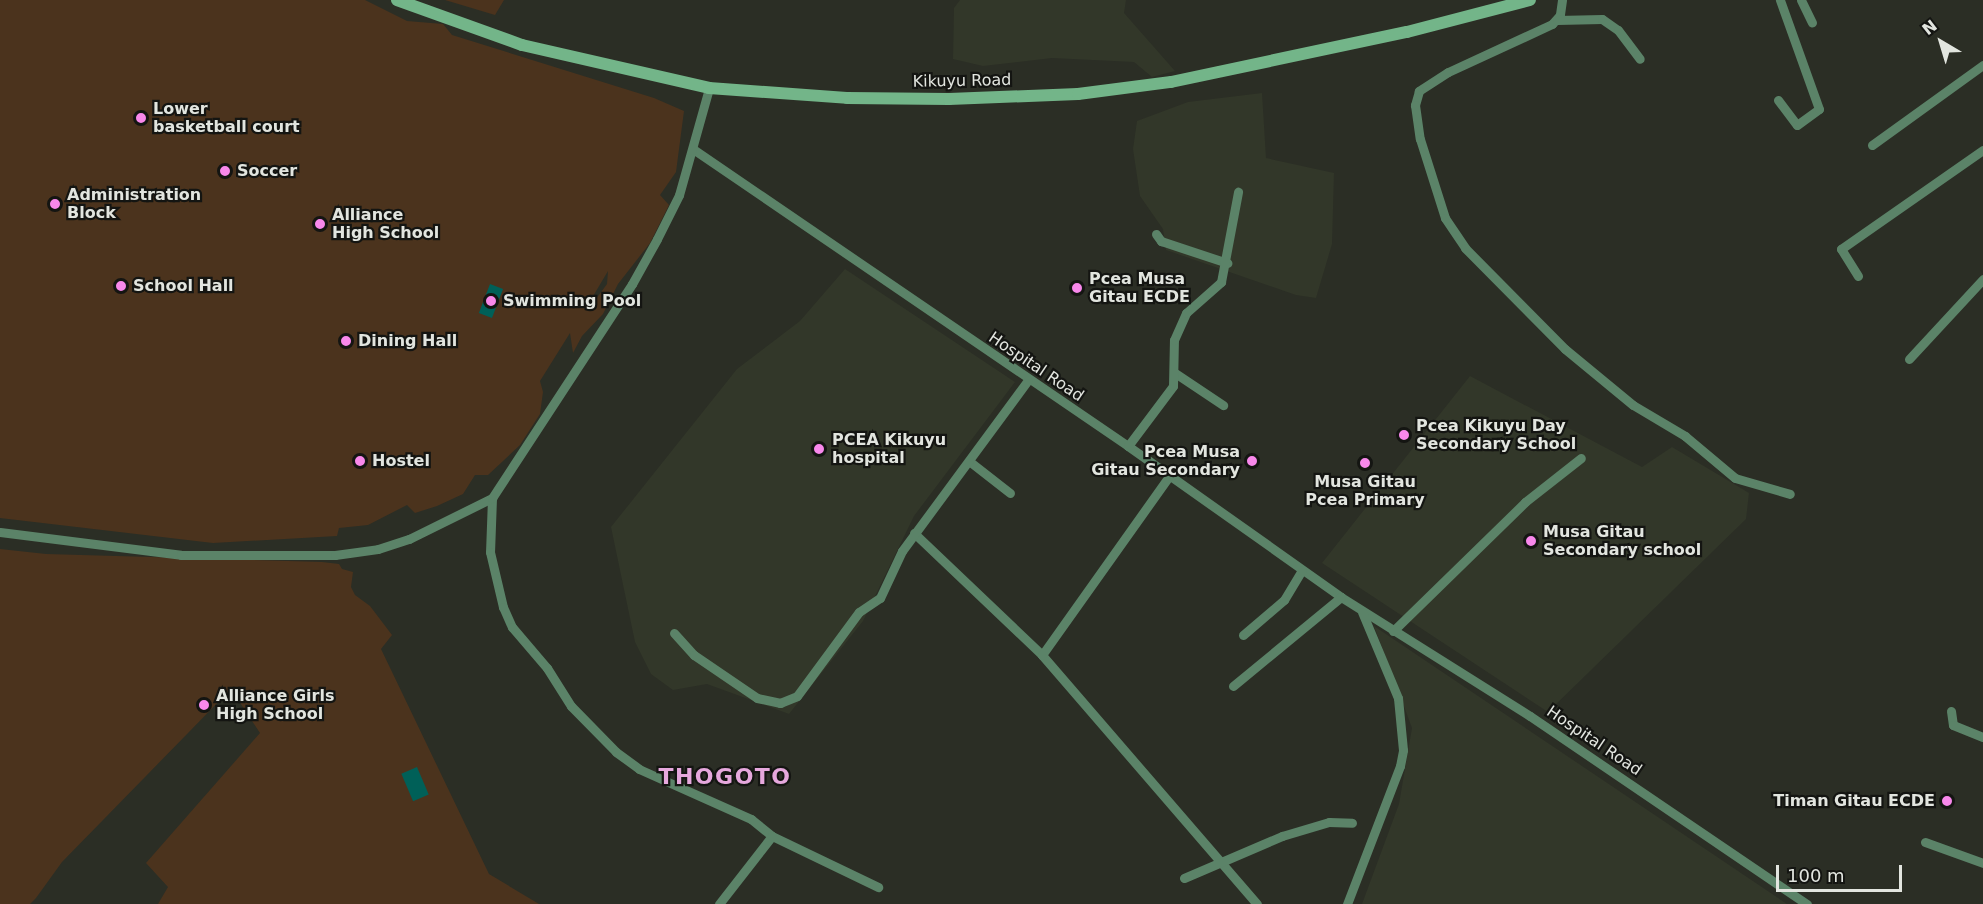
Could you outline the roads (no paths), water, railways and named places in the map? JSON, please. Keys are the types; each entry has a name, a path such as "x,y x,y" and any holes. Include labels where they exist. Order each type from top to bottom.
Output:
{"main road":[{"name":"Kikuyu Road","path":"397,0 522,45 709,88 847,98 949,99 1109,91 1257,66 1530,0"}],"street":[{"path":"1557,20 1562,0"},
{"path":"1778,100 1797,125 1819,109 1780,0"},
{"path":"1801,0 1812,23"},
{"path":"1640,59 1618,30 1602,19 1557,20 1448,72 1419,91 1415,105 1420,139 1445,218 1465,248 1565,349 1633,405 1685,436 1736,477 1790,494"},
{"path":"1872,145 1983,64"},
{"path":"0,532 181,555 335,555 378,549 409,539 492,498 632,284 679,195 709,88"},
{"name":"Hospital Road","path":"693,149 1170,475 1341,597 1530,716 1807,904"},
{"path":"1858,276 1841,249 1983,150"},
{"path":"1128,446 1167,396 1175,374 1174,340 1186,313 1216,288 1227,263 1238,192"},
{"path":"1156,234 1161,241 1227,263"},
{"path":"1909,359 1983,279"},
{"path":"1175,374 1223,405"},
{"path":"674,633 694,655 757,698 780,703 789,701 820,669 859,612 880,598 914,533 1028,380"},
{"path":"1393,631 1525,502 1581,458"},
{"path":"969,461 1010,493"},
{"path":"1042,655 1170,475"},
{"path":"492,498 490,552 503,607 512,627 572,706 615,752 639,769 751,819 772,836 878,887"},
{"path":"914,533 1042,655 1257,904"},
{"path":"1243,635 1284,600 1302,570"},
{"path":"1233,686 1341,597"},
{"path":"1347,904 1400,766 1403,741 1398,698 1361,610"},
{"path":"1951,711 1953,725 1983,737"},
{"path":"1184,878 1282,836 1329,822 1352,823"},
{"path":"719,904 772,836"},
{"path":"1925,842 1983,863"}],"water":[{"name":"Swimming Pool","path":"490,284 503,289 492,318 479,313"},
{"path":"417,767 429,795 413,801 401,774"}],"place":[{"name":"Lower basketball court","path":"141,118"},
{"name":"Soccer","path":"225,171"},
{"name":"Administration Block","path":"55,204"},
{"name":"Alliance High School","path":"320,224"},
{"name":"School Hall","path":"121,286"},
{"name":"Pcea Musa Gitau ECDE","path":"1077,288"},
{"name":"Swimming Pool","path":"491,301"},
{"name":"Dining Hall","path":"346,341"},
{"name":"Pcea Kikuyu Day Secondary School","path":"1404,435"},
{"name":"PCEA Kikuyu hospital","path":"819,449"},
{"name":"Hostel","path":"360,461"},
{"name":"Pcea Musa Gitau Secondary","path":"1252,461"},
{"name":"Musa Gitau Pcea Primary","path":"1365,463"},
{"name":"Musa Gitau Secondary school","path":"1531,541"},
{"name":"Alliance Girls High School","path":"204,705"},
{"name":"Timan Gitau ECDE","path":"1947,801"}],"district":[{"name":"THOGOTO","path":"725,777"}]}
